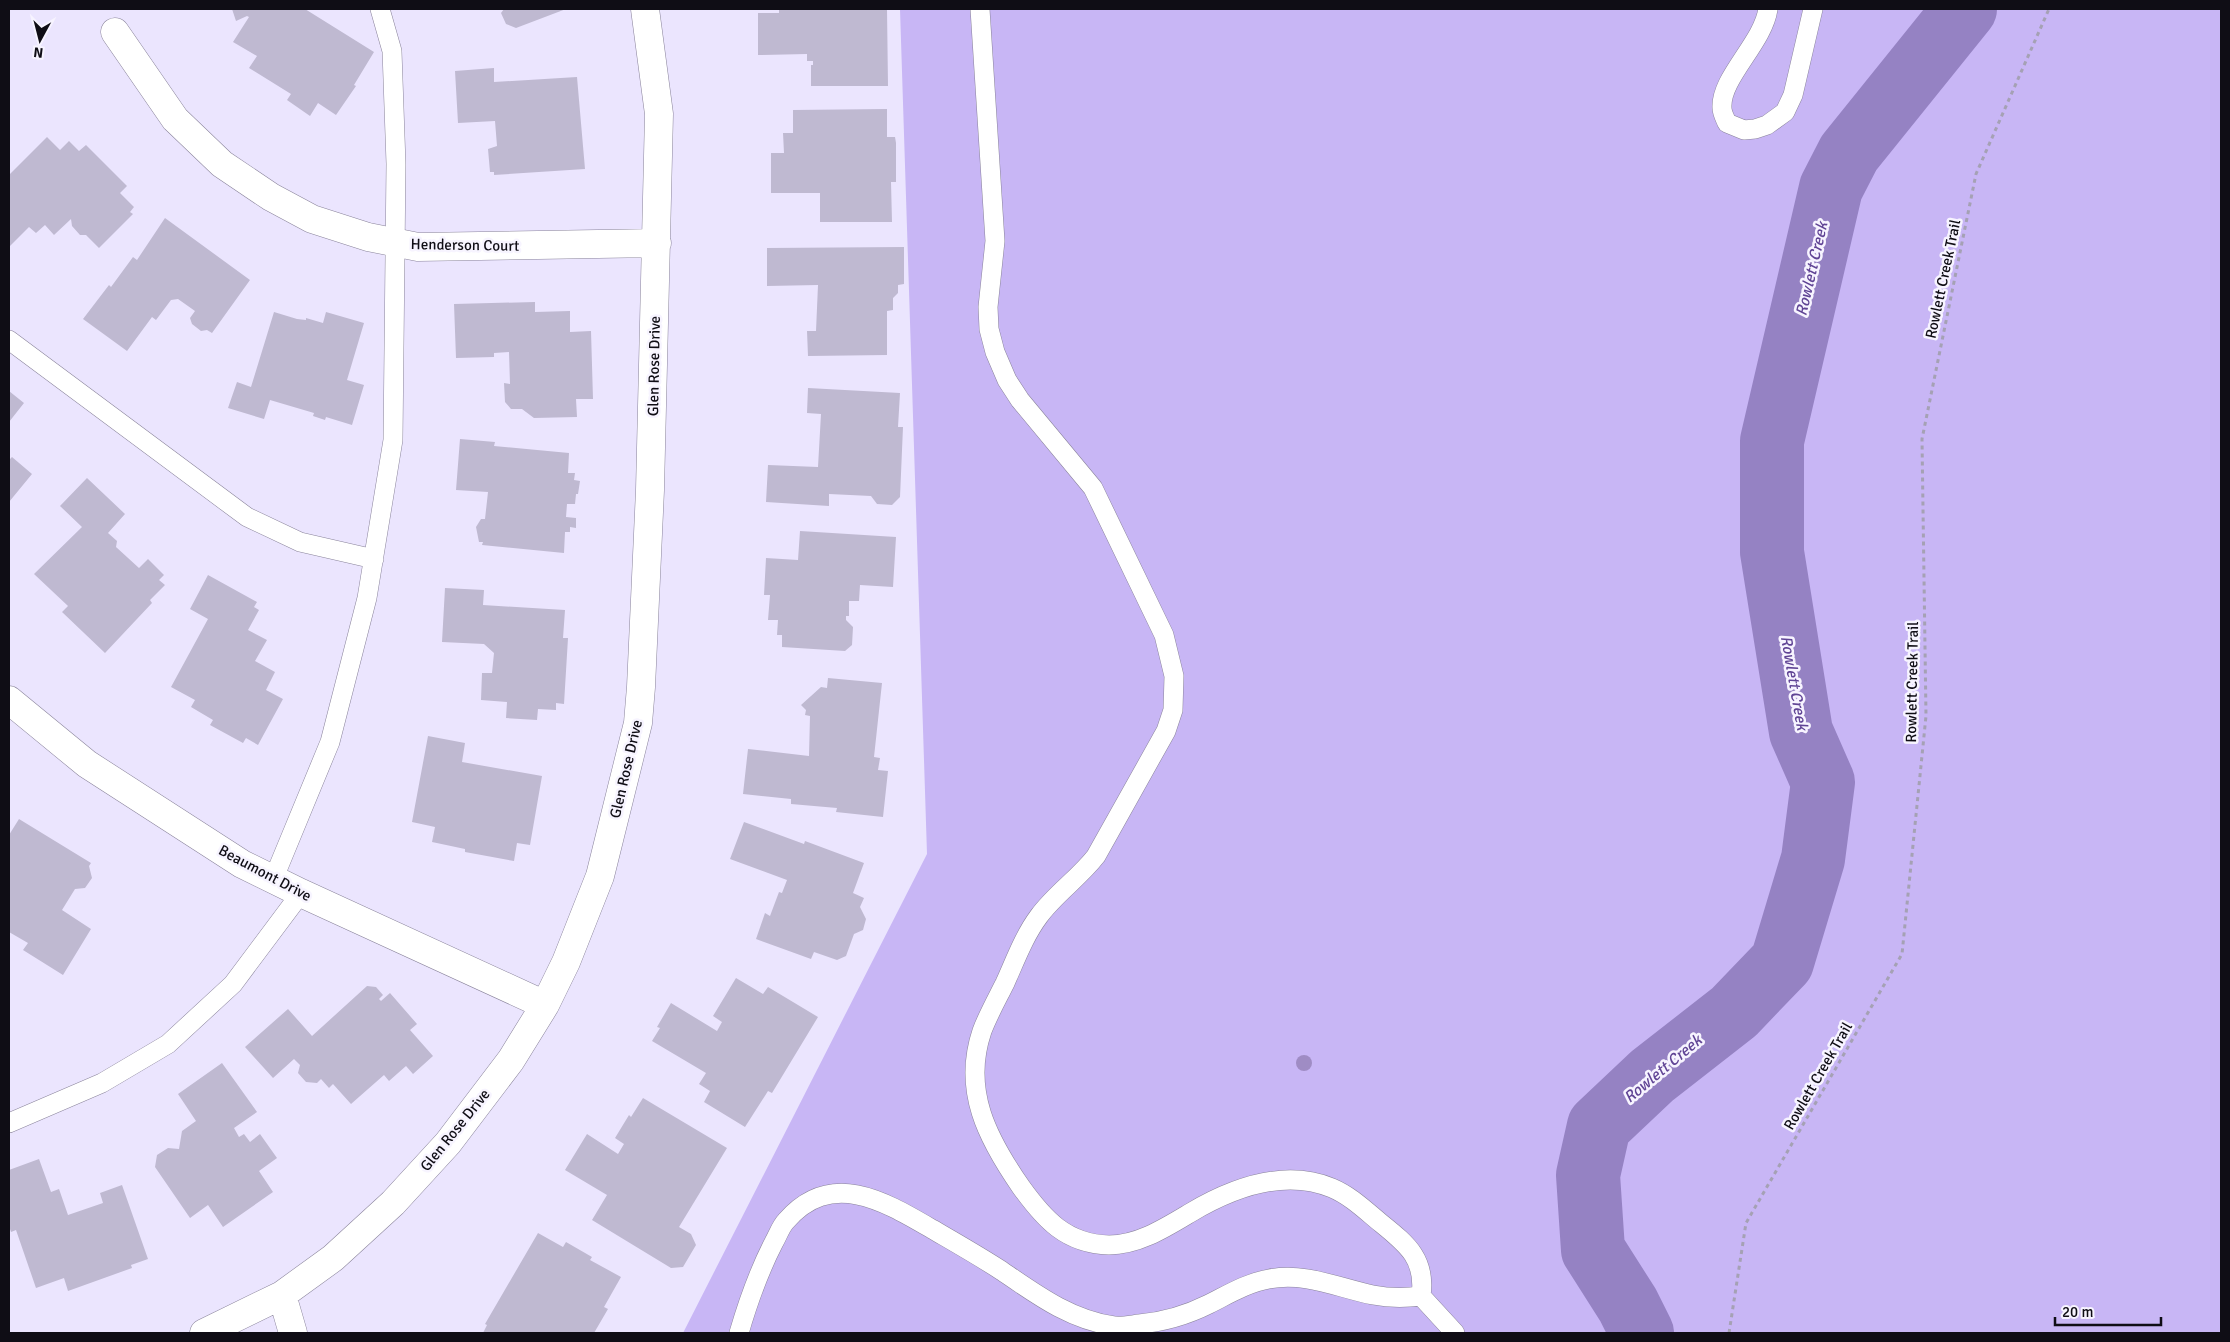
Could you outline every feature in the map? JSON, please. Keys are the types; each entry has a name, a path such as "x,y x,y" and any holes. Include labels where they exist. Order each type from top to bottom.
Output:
{"street":[{"name":"Glen Rose Drive","path":"204,1333 282,1295 333,1258 393,1203 448,1143 511,1060 545,1005 566,962 600,876 638,723 650,490 657,242 658,114 645,9"},
{"name":"Henderson Court","path":"115,32 176,119 222,164 271,198 312,218 368,237 418,247 657,242"},
{"name":"Beaumont Drive","path":"9,700 87,764 242,864 545,1005"},
{"path":"282,1295 293,1333"}],"lane":[{"path":"273,880 330,742 367,598 393,440 396,242 392,51 380,9"},
{"path":"980,9 994,241 988,307 989,329 995,352 1006,380 1020,400 1093,488 1164,636 1174,676 1175,695 1173,710 1166,731 1096,856 1083,872 1056,896 1038,917 987,1020 976,1051 974,1071 980,1110 992,1141 1040,1214 1064,1233 1086,1242 1110,1245 1134,1241 1166,1227 1201,1206 1251,1185 1282,1179 1305,1180 1332,1188 1355,1201 1409,1248 1421,1267 1422,1296 1455,1333"},
{"path":"1768,9 1762,29 1732,78 1722,101 1722,109 1727,123 1744,130 1768,126 1785,112 1793,95 1813,9"},
{"path":"9,340 247,517 300,542 374,559"},
{"path":"9,1123 102,1083 168,1044 232,984 301,893"},
{"path":"739,1333 754,1284 785,1222 817,1197 837,1193 857,1194 877,1200 980,1257 1058,1308 1085,1320 1116,1326 1149,1323 1179,1316 1207,1305 1241,1287 1270,1279 1305,1278 1321,1280 1373,1295 1403,1298 1422,1296"}],"path":[{"name":"Rowlett Creek Trail","path":"1729,1333 1746,1223 1902,954 1926,716 1922,439 1976,174 2049,9"}],"shaded area":[{"path":"900,9 2221,9 2221,1333 683,1333 927,854"}],"building":[{"path":"232,9 305,9 374,52 354,85 356,86 336,115 318,103 310,116 287,100 291,94 249,68 257,56 233,42 249,17 247,16 236,21"},
{"path":"504,9 566,9 516,28 506,24 501,13"},
{"path":"779,9 887,9 888,86 811,86 811,65 813,65 813,61 807,61 807,54 758,55 758,13 779,13"},
{"path":"494,68 494,82 577,77 585,169 494,175 494,172 490,172 488,149 497,146 495,121 458,123 455,71"},
{"path":"887,109 887,137 895,137 896,143 896,182 891,182 892,222 820,222 820,193 771,193 771,153 784,153 783,133 793,133 793,110"},
{"path":"47,137 60,150 69,141 79,151 86,145 127,186 120,193 134,207 130,212 133,214 99,248 86,235 80,235 72,226 71,219 54,235 45,225 36,233 29,227 9,247 9,175"},
{"path":"165,218 250,280 212,333 207,330 201,331 192,324 190,318 195,311 178,299 171,300 156,320 152,317 127,351 83,319 109,285 111,287 133,257 137,260"},
{"path":"904,247 904,284 898,285 898,293 893,298 893,310 887,311 887,355 808,356 807,331 816,331 818,285 767,286 767,248"},
{"path":"535,302 535,312 570,311 570,332 591,331 593,399 576,399 577,417 534,418 522,409 511,409 505,402 504,383 510,384 509,352 494,353 494,357 456,358 454,304"},
{"path":"274,312 297,319 306,320 306,318 323,323 326,312 364,323 347,380 364,385 352,425 326,417 325,420 313,416 314,413 270,400 264,419 228,408 237,382 251,387"},
{"path":"808,388 900,393 898,427 903,427 900,497 892,505 877,504 871,496 829,494 829,506 766,502 768,465 818,467 821,414 807,413"},
{"path":"9,391 24,403 9,422"},
{"path":"460,439 495,442 494,446 569,453 568,473 575,473 574,480 580,481 575,504 567,504 566,517 576,518 576,528 570,527 570,532 565,532 564,553 482,545 483,542 479,542 476,527 481,519 485,519 488,492 456,490"},
{"path":"12,457 32,474 9,502 9,460"},
{"path":"87,478 125,514 108,533 117,541 116,547 139,568 148,559 164,575 159,580 165,585 150,600 152,603 105,653 62,612 68,606 34,574 82,527 60,506"},
{"path":"800,531 896,537 893,587 860,585 859,601 849,601 849,616 846,616 846,620 853,627 852,645 845,651 782,647 782,635 777,635 778,620 768,620 770,595 764,595 766,558 798,560"},
{"path":"208,575 257,602 254,607 259,610 248,630 267,640 255,661 275,672 266,690 283,699 258,745 246,738 243,743 210,725 213,720 191,707 195,700 171,687 208,619 190,609"},
{"path":"445,588 484,590 483,605 565,610 563,638 568,638 564,704 556,703 556,710 538,709 537,720 506,718 507,702 481,700 482,673 492,673 494,653 484,644 442,642"},
{"path":"828,678 882,683 874,757 880,758 878,770 888,771 883,817 836,812 837,808 791,804 791,799 743,794 748,749 809,756 810,716 805,715 806,710 801,705 821,687 827,688"},
{"path":"428,736 465,743 462,762 542,776 530,845 517,843 514,861 465,852 465,849 432,842 435,827 412,822"},
{"path":"19,819 91,863 89,866 92,878 85,888 75,889 62,910 91,929 63,975 23,950 28,943 9,932 9,835"},
{"path":"744,822 804,844 805,841 864,863 853,893 864,898 860,907 866,919 863,930 854,934 846,956 837,960 814,952 811,959 756,939 765,913 770,916 779,892 782,893 787,880 730,859"},
{"path":"736,978 763,994 768,987 818,1017 772,1093 768,1091 745,1127 704,1102 710,1091 699,1084 706,1073 652,1041 660,1028 657,1027 671,1003 717,1031 722,1022 713,1016"},
{"path":"367,986 376,987 383,995 379,999 381,1001 390,993 417,1024 410,1030 433,1056 413,1074 406,1066 389,1081 384,1075 351,1104 333,1084 329,1088 321,1079 317,1083 306,1082 298,1073 300,1065 294,1059 273,1078 245,1047 288,1009 312,1036"},
{"path":"222,1063 257,1112 234,1128 239,1137 244,1134 250,1142 260,1134 277,1158 259,1171 273,1192 223,1227 208,1205 190,1218 155,1167 157,1155 168,1148 179,1149 182,1131 196,1121 178,1094"},
{"path":"643,1098 727,1148 679,1227 691,1234 696,1245 683,1267 671,1268 592,1220 607,1195 565,1170 587,1134 618,1154 624,1144 615,1138 629,1115 631,1117"},
{"path":"39,1159 51,1192 59,1189 68,1215 103,1203 100,1193 122,1185 148,1259 131,1265 132,1268 68,1291 64,1278 36,1288 16,1230 11,1232 9,1226 9,1170"},
{"path":"538,1233 563,1247 566,1242 592,1257 590,1260 621,1277 604,1307 608,1309 594,1333 483,1333 487,1325 485,1324"}],"waterway":[{"name":"Rowlett Creek","path":"1642,1333 1628,1305 1593,1250 1588,1175 1599,1126 1652,1076 1734,1012 1782,962 1813,859 1823,782 1801,732 1772,552 1772,441 1831,188 1849,153 1965,9"}]}
